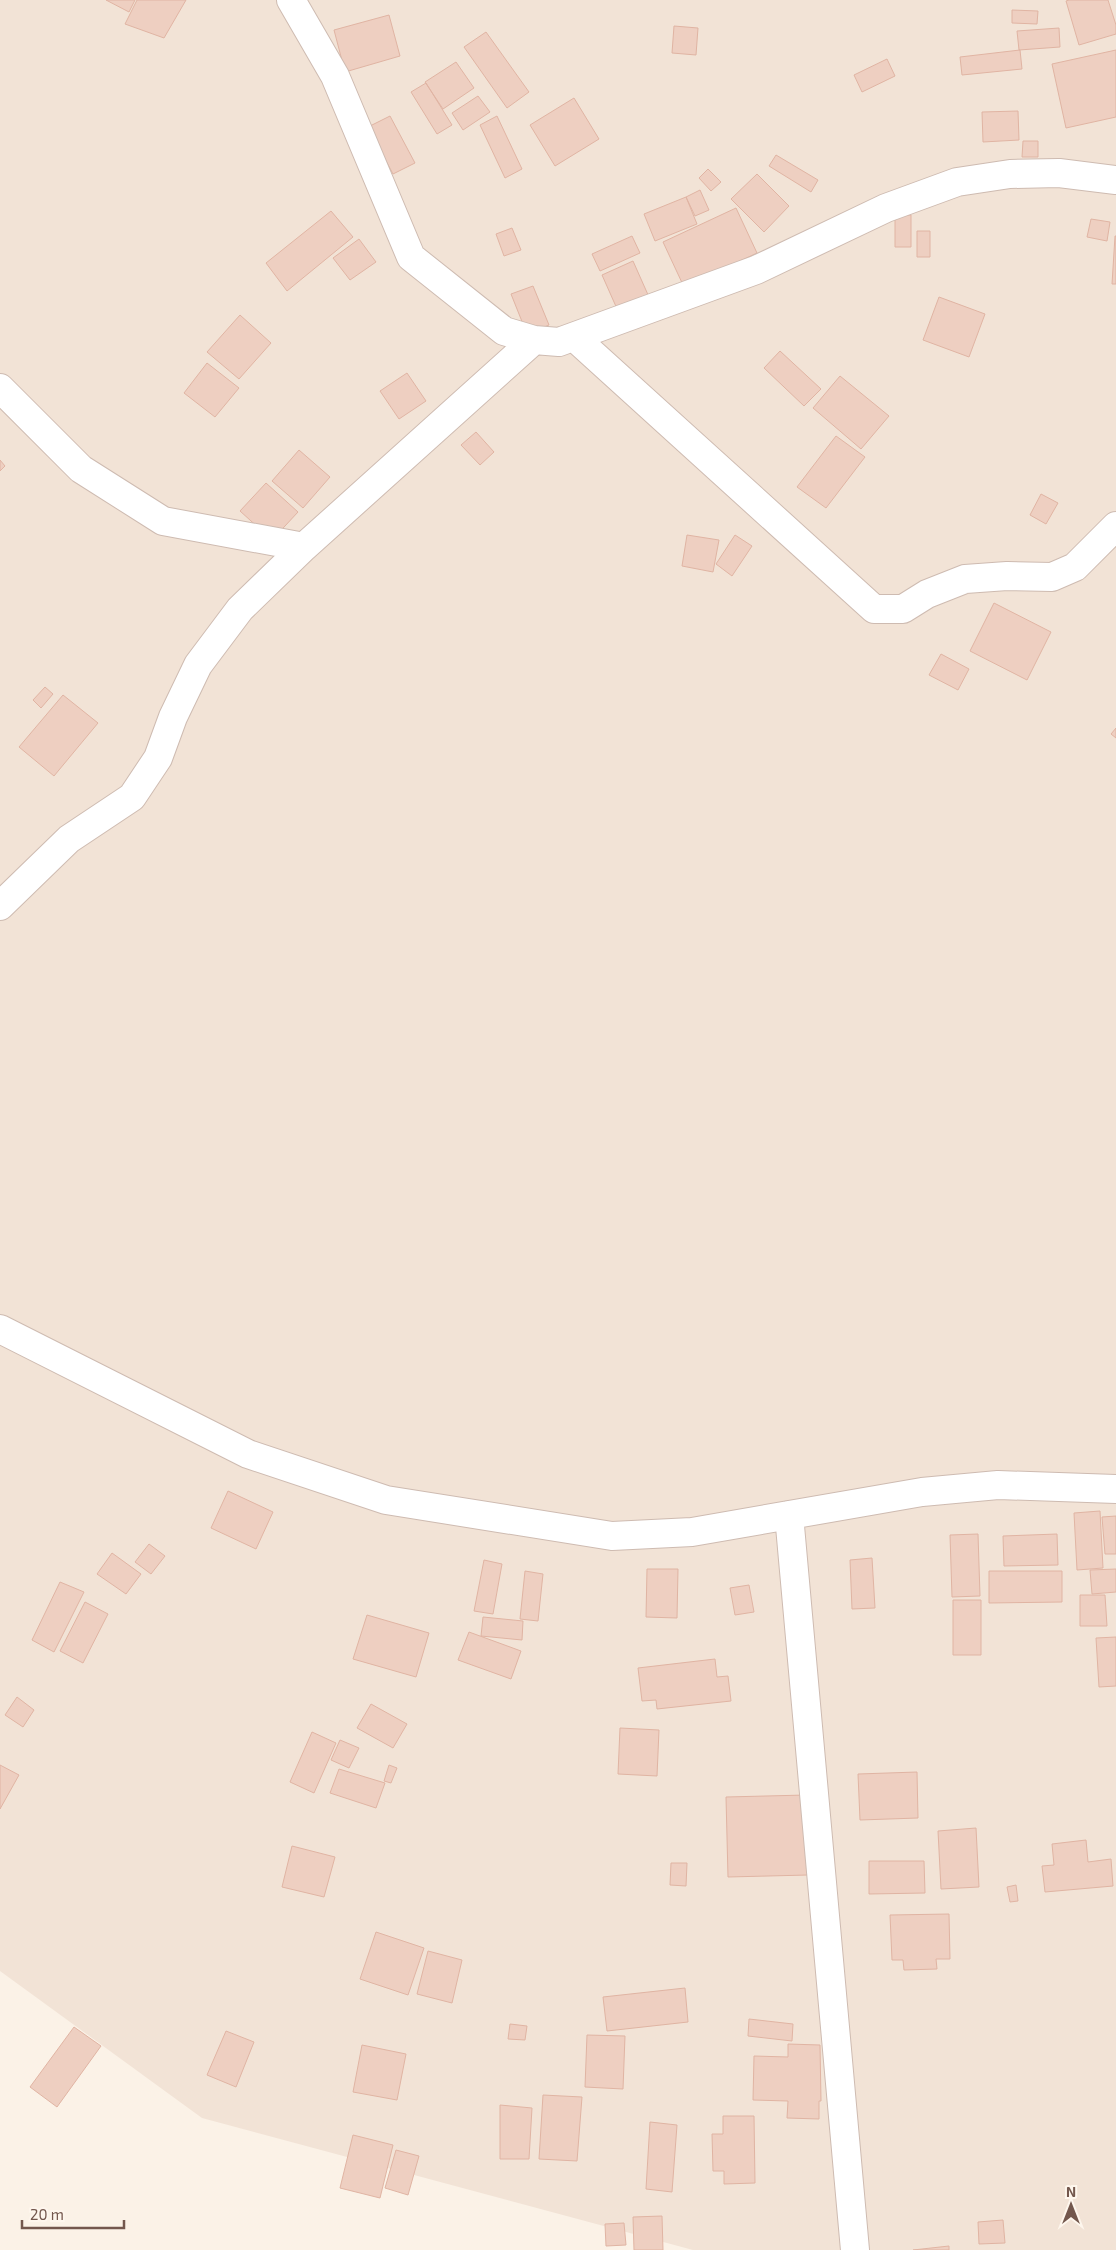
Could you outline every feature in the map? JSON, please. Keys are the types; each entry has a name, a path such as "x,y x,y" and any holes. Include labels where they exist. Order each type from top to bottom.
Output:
{"street":[{"path":"291,0 335,76 411,257 504,331 534,340 559,342 756,270 886,208 956,182 1010,174 1059,173 1116,180"},
{"path":"574,336 874,609 903,609 928,594 964,578 1007,576 1052,577 1075,567 1116,526"},
{"path":"0,906 69,839 132,797 158,758 173,717 198,665 240,609 304,547 534,340"},
{"path":"0,388 81,469 163,521 304,547"},
{"path":"0,1329 248,1454 386,1500 612,1536 692,1532 922,1492 998,1485 1116,1489"},
{"path":"789,1515 855,2250"}],"shaded area":[{"path":"0,0 1116,0 1116,2250 693,2250 202,2118 0,1971"}],"building":[{"path":"106,0 135,0 129,12"},
{"path":"137,0 186,0 164,38 125,24"},
{"path":"1108,0 1116,25 1116,34 1079,45 1066,1"},
{"path":"1012,10 1038,11 1037,24 1012,23"},
{"path":"389,15 400,56 345,72 334,30"},
{"path":"674,26 698,28 696,55 672,53"},
{"path":"1059,28 1060,47 1019,50 1017,31"},
{"path":"486,32 529,92 507,108 464,47"},
{"path":"1020,50 1022,69 962,75 960,57"},
{"path":"1116,50 1116,117 1066,128 1052,64"},
{"path":"887,59 895,76 862,92 854,75"},
{"path":"456,62 474,88 443,109 425,82"},
{"path":"426,83 452,125 437,134 411,92"},
{"path":"478,96 490,112 463,130 452,113"},
{"path":"574,98 599,139 555,166 530,125"},
{"path":"1018,111 1019,140 983,142 982,112"},
{"path":"390,116 415,163 393,174 368,127"},
{"path":"497,116 522,169 505,178 480,125"},
{"path":"1023,141 1038,141 1038,157 1022,157"},
{"path":"776,155 818,180 811,192 769,166"},
{"path":"708,169 721,182 711,191 699,178"},
{"path":"757,174 789,206 764,232 731,199"},
{"path":"700,190 709,210 695,216 686,197"},
{"path":"686,197 697,224 655,241 644,214"},
{"path":"736,208 757,253 684,287 663,242"},
{"path":"331,211 353,237 287,291 266,263"},
{"path":"895,215 911,215 911,247 895,247"},
{"path":"1091,219 1110,222 1107,241 1087,237"},
{"path":"512,228 521,250 504,256 496,234"},
{"path":"917,231 930,231 930,257 917,257"},
{"path":"632,236 640,253 600,271 592,254"},
{"path":"1115,236 1116,284 1112,284"},
{"path":"359,239 376,262 350,280 333,258"},
{"path":"633,261 649,297 618,311 602,275"},
{"path":"533,286 549,325 527,334 511,294"},
{"path":"939,297 985,314 969,357 923,340"},
{"path":"240,315 271,343 239,379 207,352"},
{"path":"780,351 821,389 804,406 764,368"},
{"path":"207,363 239,388 215,417 184,393"},
{"path":"407,373 426,401 399,419 380,391"},
{"path":"840,376 889,416 861,449 813,408"},
{"path":"476,432 494,452 480,465 461,445"},
{"path":"836,436 865,457 826,508 797,487"},
{"path":"299,450 330,477 303,508 272,481"},
{"path":"0,460 5,466 0,471"},
{"path":"266,483 298,512 272,540 240,511"},
{"path":"1041,494 1058,503 1046,524 1030,515"},
{"path":"687,535 719,540 713,572 682,566"},
{"path":"735,535 752,546 732,576 716,564"},
{"path":"994,603 1051,632 1027,680 970,651"},
{"path":"941,654 969,669 958,690 929,675"},
{"path":"45,687 53,694 41,708 33,700"},
{"path":"63,695 98,723 54,776 19,747"},
{"path":"1116,728 1116,738 1111,734"},
{"path":"228,1491 273,1512 256,1549 211,1528"},
{"path":"1100,1511 1103,1568 1077,1570 1074,1513"},
{"path":"1116,1516 1116,1554 1105,1554 1102,1517"},
{"path":"978,1534 980,1596 952,1597 950,1535"},
{"path":"1057,1534 1058,1565 1004,1566 1003,1536"},
{"path":"149,1544 165,1556 151,1574 135,1562"},
{"path":"112,1553 141,1574 126,1594 97,1574"},
{"path":"872,1558 875,1608 852,1609 850,1560"},
{"path":"484,1560 502,1564 493,1614 474,1611"},
{"path":"647,1569 678,1569 677,1618 646,1617"},
{"path":"1116,1569 1116,1592 1092,1594 1090,1570"},
{"path":"525,1571 543,1574 538,1621 520,1619"},
{"path":"989,1571 1062,1571 1062,1602 989,1603"},
{"path":"60,1582 84,1592 54,1652 32,1640"},
{"path":"749,1585 754,1612 735,1615 730,1588"},
{"path":"1080,1595 1105,1595 1107,1626 1080,1626"},
{"path":"953,1600 981,1600 981,1655 953,1655"},
{"path":"85,1602 108,1614 83,1663 60,1651"},
{"path":"367,1615 429,1633 416,1677 353,1659"},
{"path":"483,1617 523,1621 522,1640 481,1636"},
{"path":"469,1632 521,1651 511,1679 458,1660"},
{"path":"1116,1637 1116,1686 1099,1687 1096,1638"},
{"path":"715,1659 717,1677 728,1676 731,1701 657,1709 656,1700 642,1701 638,1668"},
{"path":"17,1697 34,1710 23,1727 5,1715"},
{"path":"371,1704 407,1724 393,1748 357,1728"},
{"path":"620,1728 659,1730 657,1776 618,1774"},
{"path":"312,1732 336,1743 314,1793 290,1782"},
{"path":"340,1740 359,1748 349,1768 331,1760"},
{"path":"0,1765 19,1775 0,1809"},
{"path":"389,1765 397,1768 391,1783 384,1781"},
{"path":"339,1769 385,1783 376,1808 330,1793"},
{"path":"917,1772 918,1818 860,1820 858,1774"},
{"path":"806,1795 808,1875 728,1877 726,1797"},
{"path":"976,1828 979,1887 941,1889 938,1831"},
{"path":"1086,1840 1088,1862 1111,1859 1113,1886 1045,1892 1042,1866 1054,1865 1052,1844"},
{"path":"292,1846 335,1857 324,1897 282,1887"},
{"path":"869,1861 924,1861 925,1893 869,1894"},
{"path":"671,1863 687,1863 686,1886 670,1885"},
{"path":"1016,1885 1018,1901 1010,1902 1007,1887"},
{"path":"949,1914 950,1959 936,1959 937,1969 904,1970 903,1960 892,1960 890,1915"},
{"path":"376,1932 424,1948 408,1995 360,1979"},
{"path":"428,1951 462,1960 452,2003 417,1994"},
{"path":"685,1988 688,2022 607,2031 603,1997"},
{"path":"749,2019 793,2024 792,2041 748,2036"},
{"path":"510,2024 527,2026 525,2040 508,2039"},
{"path":"74,2027 101,2046 57,2107 30,2087"},
{"path":"226,2031 254,2042 236,2087 207,2075"},
{"path":"587,2035 625,2036 623,2089 585,2087"},
{"path":"788,2044 820,2045 821,2101 819,2101 819,2119 787,2118 788,2101 753,2100 754,2056 788,2057"},
{"path":"362,2045 406,2054 397,2100 353,2092"},
{"path":"543,2095 582,2097 577,2161 539,2159"},
{"path":"500,2105 532,2108 529,2159 500,2159"},
{"path":"723,2116 754,2116 755,2183 724,2184 724,2171 713,2171 712,2134 723,2134"},
{"path":"650,2122 677,2125 672,2192 646,2189"},
{"path":"353,2135 393,2145 380,2198 340,2188"},
{"path":"396,2150 419,2156 408,2195 385,2188"},
{"path":"662,2216 663,2250 634,2250 633,2217"},
{"path":"1003,2220 1005,2243 979,2244 978,2222"},
{"path":"624,2223 626,2245 606,2246 605,2224"},
{"path":"949,2246 949,2250 913,2250"}]}
